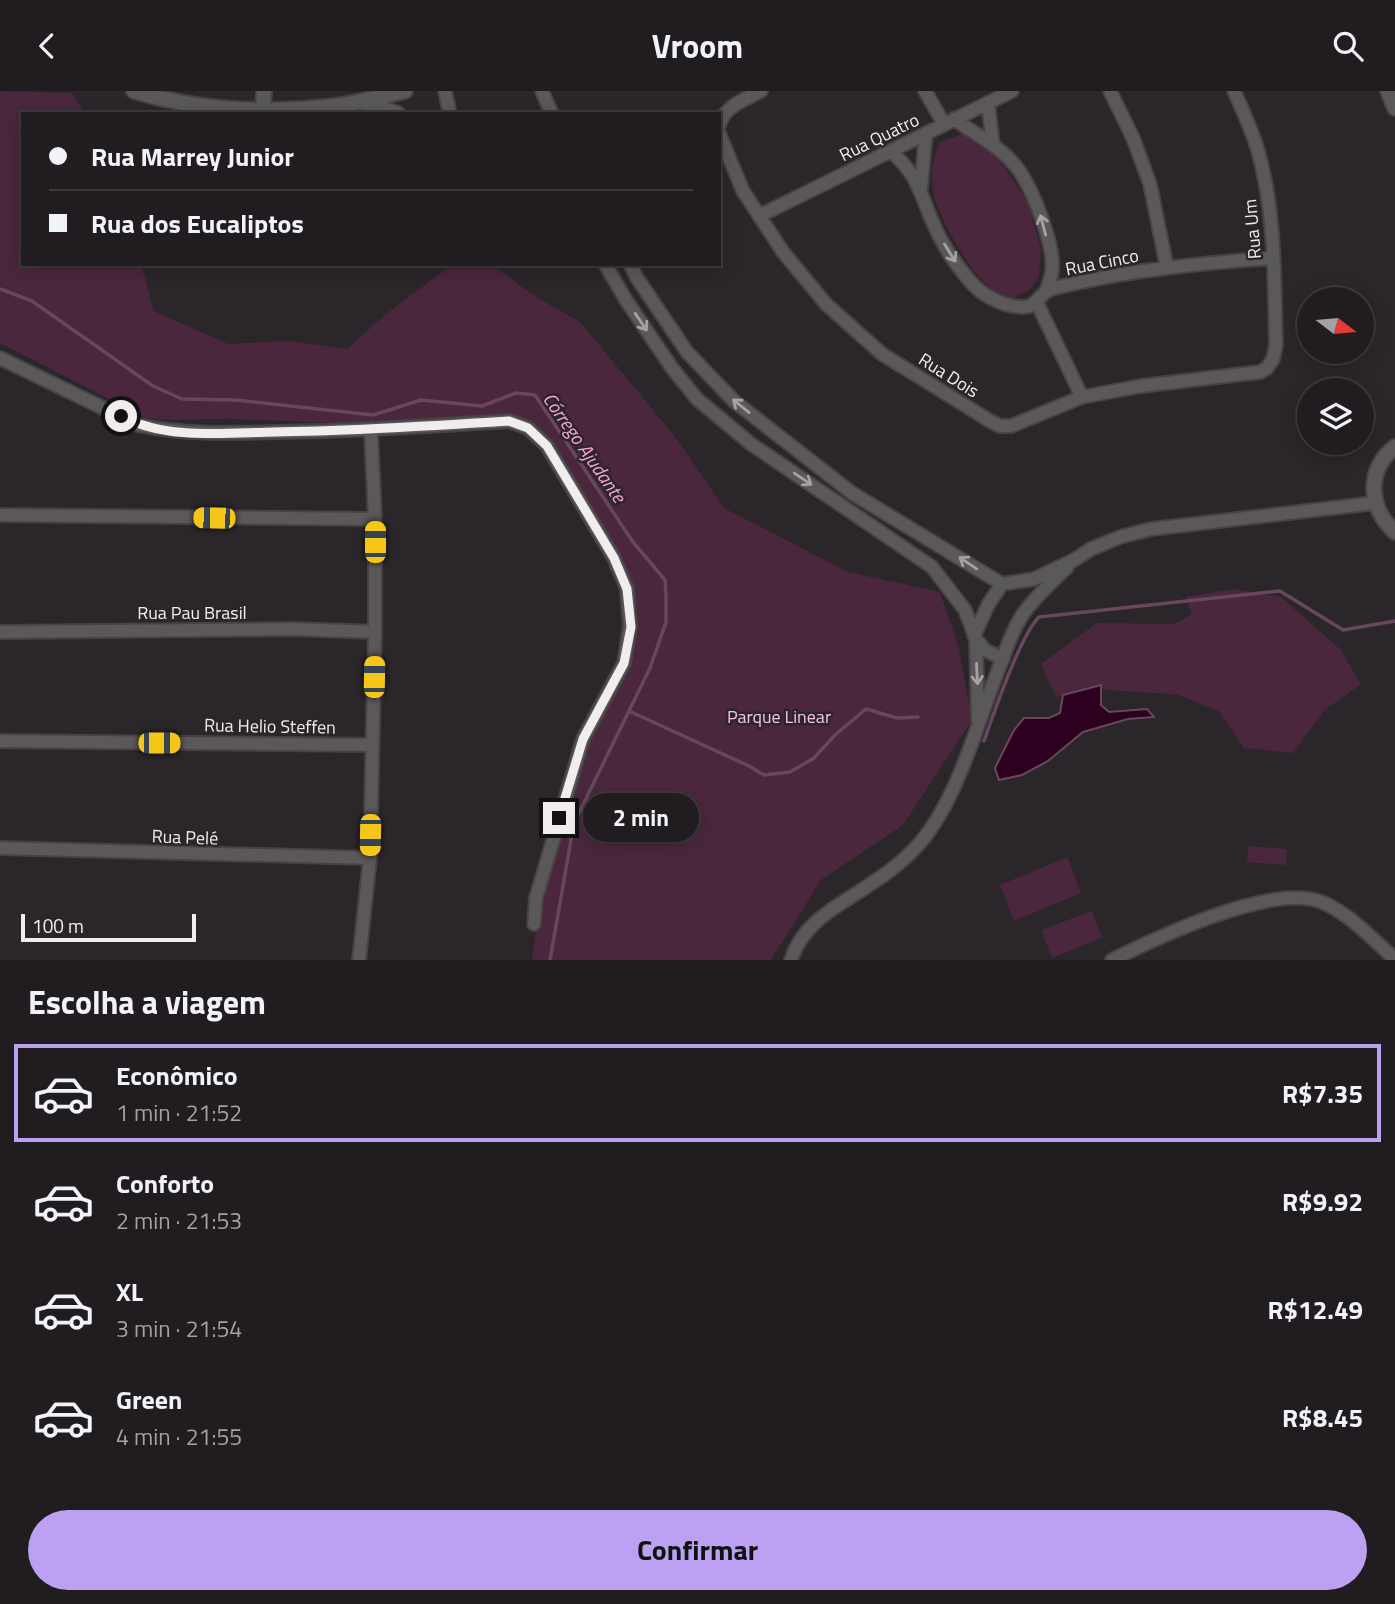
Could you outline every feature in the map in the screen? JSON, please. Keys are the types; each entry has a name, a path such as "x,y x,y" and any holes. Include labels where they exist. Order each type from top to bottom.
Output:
{"street":[{"path":"134,91 153,97 214,107 262,109 328,107 405,91"},
{"path":"262,109 264,91"},
{"path":"446,91 450,112"},
{"path":"541,91 551,112"},
{"path":"721,120 732,106 761,91"},
{"path":"925,91 949,122 993,145 1017,168 1038,206 1050,250 1052,269 1046,292"},
{"name":"Rua Quatro","path":"761,215 1012,91"},
{"path":"1110,91 1133,138 1150,184 1167,268"},
{"name":"Rua Um","path":"1234,91 1259,153 1268,198 1276,345 1268,368"},
{"path":"1388,91 1395,108"},
{"path":"360,101 392,112"},
{"path":"988,103 993,145"},
{"path":"921,192 926,134"},
{"name":"Rua Dois","path":"721,138 743,191 783,251 826,304 882,353 1000,426 1011,426 1082,397 1141,386 1243,376 1268,368"},
{"path":"891,151 913,172 933,224 950,255 981,293 1022,308 1037,303 1082,397"},
{"name":"Rua Cinco","path":"1037,303 1046,292 1074,284 1167,268 1273,258"},
{"path":"606,266 649,334 697,400 751,444 932,567 965,610 975,638 978,720"},
{"path":"631,266 636,278 687,352 734,401 852,493 1002,585 1034,579 1091,549 1120,537 1151,529 1375,503"},
{"path":"1052,269 1074,284"},
{"path":"0,358 138,425 160,430 200,433 371,431 509,421 528,428 547,446 614,558 627,589 631,627 624,663 583,739 536,898 534,924"},
{"path":"359,960 370,858 375,632 375,519 371,431"},
{"path":"1395,447 1387,453 1378,468 1373,485 1375,503 1382,518 1395,532"},
{"path":"0,515 375,519"},
{"path":"791,960 805,934 818,919 875,881 929,832 952,792 978,720 1023,615 1034,600 1074,560"},
{"path":"975,638 988,605 1002,585"},
{"name":"Rua Pau Brasil","path":"5,631 293,629 375,632"},
{"path":"975,638 985,650 1003,659"},
{"name":"Rua Helio Steffen","path":"0,741 372,745"},
{"name":"Rua Pelé","path":"0,848 370,858"},
{"path":"1112,960 1152,940 1247,905 1292,896 1323,902 1340,912 1395,959"},
{"path":"1377,943 1384,960"}],"green space":[{"name":"Parque Linear","path":"0,91 72,93 85,112 21,112 21,266 142,266 154,311 228,344 288,341 347,349 386,314 450,266 494,266 533,295 580,322 674,435 724,508 848,572 940,592 959,648 972,720 903,825 821,880 771,960 532,960 540,900 587,741 628,664 631,591 531,427 146,418 0,343"},
{"path":"962,134 984,143 1029,204 1041,249 1039,277 1029,290 1014,298 998,294 979,276 958,247 936,201 932,171 940,142"},
{"path":"1234,589 1281,597 1340,649 1361,684 1325,710 1293,753 1244,748 1220,712 1179,695 1098,689 1056,697 1041,664 1097,623 1175,624 1192,614 1185,597"},
{"path":"1248,846 1287,849 1286,865 1247,862"},
{"path":"1067,857 1081,893 1014,921 1000,885"},
{"path":"1092,911 1102,938 1052,958 1041,930"}],"shaded area":[{"path":"1101,685 1101,705 1109,712 1147,709 1154,717 1128,719 1083,732 1048,761 1022,775 999,780 995,768 1014,730 1024,718 1049,718 1060,713 1063,695"}],"waterway":[{"name":"Córrego Ajudante","path":"0,289 32,301 153,386 182,399 236,400 373,415 421,400 482,406 516,393 535,395 633,542 665,580 666,595 666,622 650,668 574,823 550,960"},
{"path":"984,741 1016,657 1039,617 1280,591 1343,630 1395,621"},
{"path":"629,711 764,775 790,772 814,758 835,735 866,709 897,718 918,717"}],"route":[{"path":"121,416 138,425 160,430 200,433 371,431 509,421 528,428 547,446 614,558 627,589 631,627 624,663 583,739 559,818"}]}
